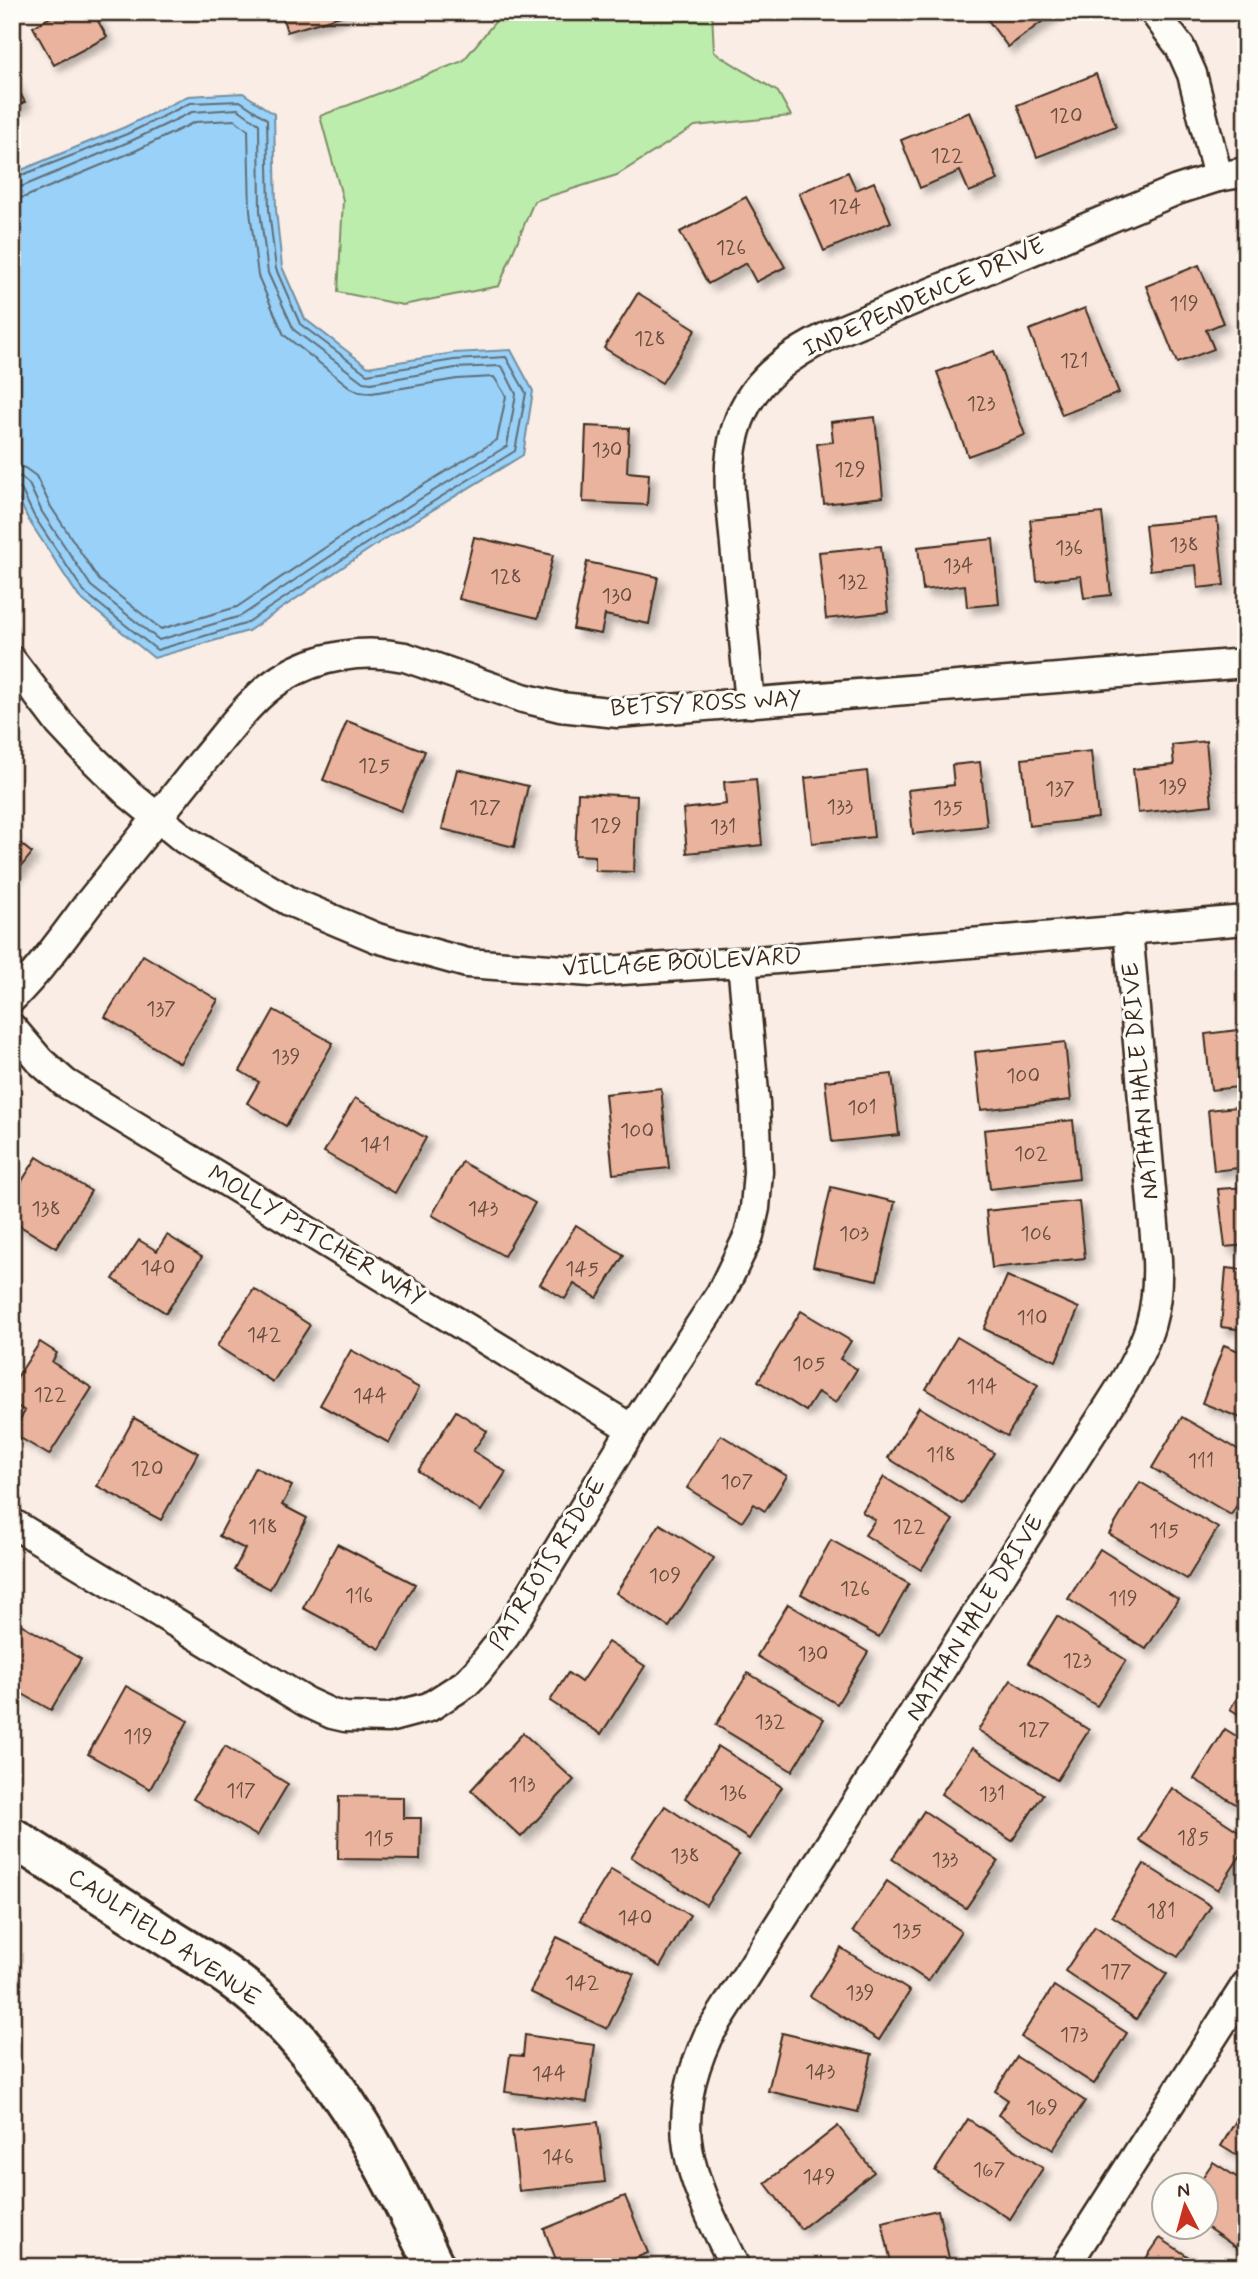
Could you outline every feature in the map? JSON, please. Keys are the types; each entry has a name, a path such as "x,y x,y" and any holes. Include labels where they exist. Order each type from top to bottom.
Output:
{"street":[{"path":"1154,12 1180,47 1192,74 1218,177"},
{"name":"INDEPENDENCE DRIVE","path":"750,703 730,492 730,458 741,416 771,373 801,349 830,335 1177,190 1218,177 1246,172"},
{"name":"BETSY ROSS WAY","path":"156,818 258,696 286,676 312,664 340,657 380,653 405,657 523,698 586,710 639,713 1246,663"},
{"name":"VILLAGE BOULEVARD","path":"12,661 60,724 107,773 156,818 205,853 289,901 377,938 467,962 591,972 1246,920"},
{"path":"12,998 35,973 156,818"},
{"name":"NATHAN HALE DRIVE","path":"735,2267 697,2186 688,2153 687,2102 701,2051 708,2036 1123,1384 1144,1346 1154,1319 1158,1292 1157,1259 1128,929"},
{"name":"PATRIOTS RIDGE","path":"12,1523 319,1709 345,1717 388,1718 415,1712 442,1700 465,1684 506,1634 632,1429 721,1293 743,1251 752,1223 758,1152 742,962"},
{"name":"MOLLY PITCHER WAY","path":"12,1028 40,1061 65,1083 632,1429"},
{"name":"CAULFIELD AVENUE","path":"12,1837 219,1970 260,2001 320,2065 351,2108 388,2172 435,2267"},
{"path":"1065,2267 1246,1985"}],"green space":[{"path":"503,12 712,12 714,52 778,92 791,116 695,126 617,175 534,201 499,286 403,305 338,292 343,200 320,116 463,61"}],"water":[{"path":"243,93 274,114 276,210 282,267 305,319 368,367 454,353 511,350 533,391 523,455 380,542 248,631 154,658 79,597 28,519 12,485 12,174 125,127 188,96"}],"building":[{"path":"60,12 93,12 107,37 54,65 33,27"},
{"path":"281,12 343,12 344,15 287,32"},
{"path":"982,12 1055,12 1008,47"},
{"path":"1096,74 1116,126 1037,157 1017,105"},
{"path":"12,79 25,102 12,109"},
{"path":"970,112 998,180 969,192 960,171 920,188 901,140"},
{"path":"848,172 856,190 874,182 891,222 824,251 799,193"},
{"path":"746,197 785,267 756,282 746,263 708,284 680,232"},
{"path":"1199,265 1223,323 1206,330 1214,349 1177,363 1146,286"},
{"path":"638,293 696,329 662,383 604,348"},
{"path":"1085,308 1119,393 1062,415 1029,330"},
{"path":"994,351 1025,435 968,456 937,372"},
{"path":"875,417 883,497 824,504 817,444 833,442 831,422"},
{"path":"586,426 629,428 627,472 649,474 647,505 583,502"},
{"path":"1102,513 1111,595 1084,598 1081,576 1037,581 1030,520"},
{"path":"1217,518 1224,585 1198,588 1196,565 1150,570 1145,525"},
{"path":"474,537 553,555 538,618 459,599"},
{"path":"993,539 999,604 967,607 965,585 923,590 918,547"},
{"path":"881,546 888,612 826,619 819,552"},
{"path":"587,562 658,577 649,624 605,615 601,634 573,629"},
{"path":"347,721 425,751 401,811 323,780"},
{"path":"1206,741 1212,805 1138,813 1133,769 1174,765 1172,745"},
{"path":"1091,751 1098,818 1029,826 1022,759"},
{"path":"980,762 987,826 913,834 908,790 954,785 952,765"},
{"path":"457,769 528,786 514,847 442,829"},
{"path":"867,771 874,837 812,843 805,778"},
{"path":"756,779 762,845 687,853 683,809 726,804 724,782"},
{"path":"578,793 637,796 634,872 595,871 595,856 575,855"},
{"path":"12,837 32,853 12,878"},
{"path":"143,955 218,1000 180,1063 105,1017"},
{"path":"274,1010 333,1043 286,1126 247,1103 259,1082 240,1071"},
{"path":"1246,1029 1246,1086 1211,1090 1205,1034"},
{"path":"1065,1042 1071,1100 981,1110 975,1052"},
{"path":"892,1074 899,1135 832,1142 825,1081"},
{"path":"661,1088 669,1168 613,1174 605,1094"},
{"path":"355,1098 426,1138 395,1193 324,1152"},
{"path":"1246,1106 1246,1167 1214,1171 1208,1110"},
{"path":"1073,1120 1079,1179 990,1189 984,1130"},
{"path":"37,1157 91,1191 56,1248 12,1221 12,1197"},
{"path":"462,1162 535,1203 504,1256 432,1215"},
{"path":"831,1187 895,1202 877,1280 813,1266"},
{"path":"1246,1187 1246,1245 1225,1247 1218,1189"},
{"path":"1079,1201 1085,1258 992,1268 986,1211"},
{"path":"576,1225 624,1255 597,1298 574,1284 565,1299 540,1284"},
{"path":"167,1235 202,1257 166,1313 113,1279 139,1240 157,1251"},
{"path":"1226,1268 1246,1270 1246,1330 1221,1327"},
{"path":"1007,1276 1079,1308 1056,1361 984,1329"},
{"path":"254,1289 310,1325 273,1382 217,1346"},
{"path":"801,1311 851,1341 840,1359 857,1369 836,1403 818,1392 806,1411 758,1381"},
{"path":"957,1337 1038,1385 1007,1436 926,1389"},
{"path":"40,1342 57,1353 52,1362 92,1388 49,1455 12,1433 25,1411 12,1403 12,1385"},
{"path":"1224,1345 1246,1354 1246,1420 1202,1403"},
{"path":"351,1350 419,1388 389,1443 320,1405"},
{"path":"919,1407 994,1453 962,1504 888,1458"},
{"path":"456,1411 487,1431 473,1451 506,1472 481,1511 418,1471"},
{"path":"1182,1417 1246,1454 1246,1490 1231,1515 1152,1468"},
{"path":"134,1418 198,1453 161,1520 97,1486"},
{"path":"721,1435 787,1476 765,1511 754,1504 742,1522 687,1488"},
{"path":"255,1467 292,1486 282,1505 307,1518 270,1589 234,1570 245,1549 219,1536"},
{"path":"884,1477 953,1520 921,1570 865,1535 875,1520 862,1512"},
{"path":"1140,1482 1218,1528 1187,1579 1109,1534"},
{"path":"660,1524 714,1558 669,1627 616,1593"},
{"path":"831,1540 909,1584 879,1637 801,1594"},
{"path":"337,1544 415,1584 380,1649 303,1608"},
{"path":"1100,1549 1178,1599 1146,1649 1068,1599"},
{"path":"788,1604 868,1652 837,1704 757,1656"},
{"path":"1057,1616 1126,1660 1097,1706 1028,1663"},
{"path":"12,1619 81,1659 51,1710 12,1688"},
{"path":"608,1642 645,1666 601,1734 550,1701 568,1673 581,1682"},
{"path":"748,1673 824,1719 792,1771 716,1725"},
{"path":"1011,1680 1089,1730 1057,1780 978,1730"},
{"path":"1246,1684 1246,1719 1230,1709"},
{"path":"126,1686 188,1721 150,1789 88,1754"},
{"path":"1225,1729 1246,1742 1246,1810 1194,1779"},
{"path":"523,1733 574,1780 521,1837 471,1790"},
{"path":"225,1746 288,1784 257,1836 193,1799"},
{"path":"718,1746 782,1787 749,1839 685,1798"},
{"path":"972,1748 1043,1794 1012,1841 941,1794"},
{"path":"1172,1788 1246,1836 1246,1847 1218,1890 1139,1840"},
{"path":"339,1796 403,1797 403,1818 421,1818 420,1860 338,1859"},
{"path":"665,1806 739,1855 706,1905 631,1857"},
{"path":"924,1811 998,1861 966,1908 892,1859"},
{"path":"1144,1864 1211,1906 1178,1957 1112,1916"},
{"path":"611,1869 690,1915 660,1967 580,1920"},
{"path":"887,1881 961,1931 928,1981 853,1931"},
{"path":"1095,1926 1167,1974 1136,2019 1065,1971"},
{"path":"557,1937 634,1974 607,2029 530,1992"},
{"path":"841,1948 910,1991 879,2040 810,1996"},
{"path":"1054,1986 1127,2033 1094,2084 1021,2037"},
{"path":"782,2033 872,2054 858,2112 768,2091"},
{"path":"525,2035 595,2045 587,2102 505,2092 510,2055 523,2056"},
{"path":"1017,2057 1085,2101 1053,2150 998,2115 1008,2100 995,2091"},
{"path":"1246,2104 1246,2161 1221,2146"},
{"path":"968,2119 1043,2168 1010,2219 935,2171"},
{"path":"598,2122 605,2182 519,2191 512,2131"},
{"path":"838,2126 874,2172 801,2229 765,2183"},
{"path":"1213,2162 1246,2183 1246,2254 1220,2236 1220,2170 1208,2170"},
{"path":"625,2196 648,2253 613,2267 559,2267 544,2229"},
{"path":"938,2210 951,2267 892,2267 882,2222"},
{"path":"1159,2240 1163,2240 1204,2267 1140,2267"}]}
